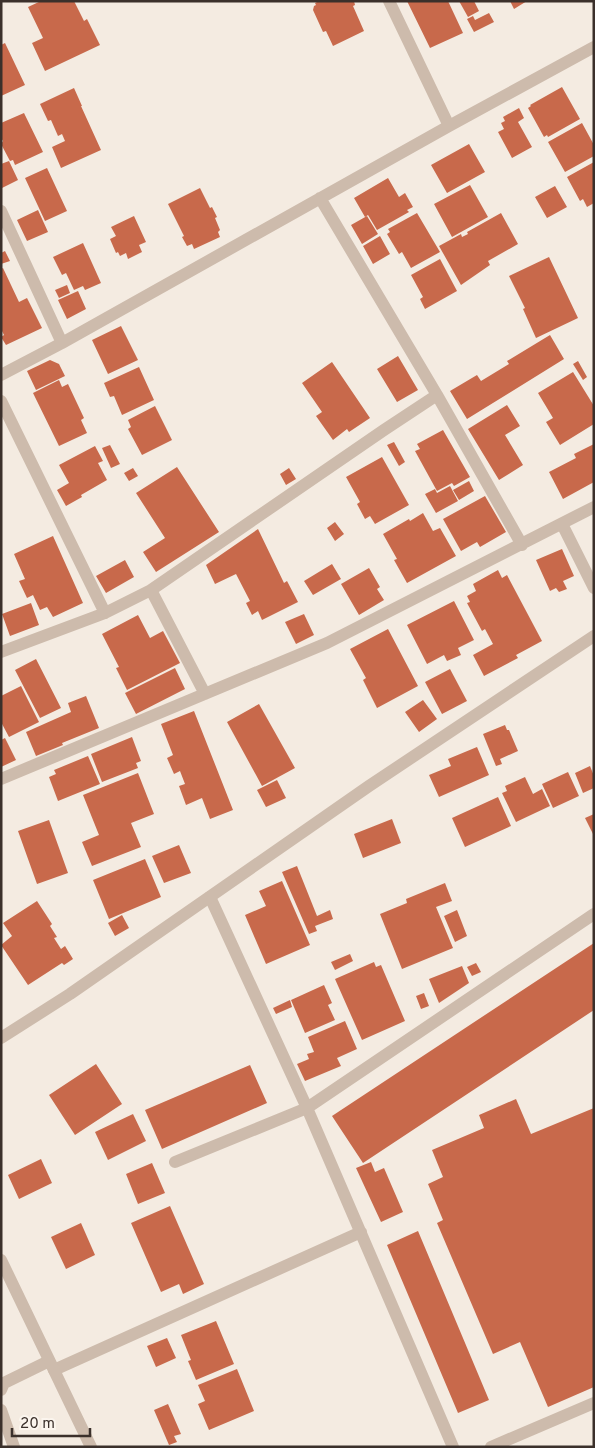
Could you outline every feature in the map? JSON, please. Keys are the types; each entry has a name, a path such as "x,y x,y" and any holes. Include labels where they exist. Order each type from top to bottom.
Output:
{"street":[{"path":"389,1 449,126"},
{"path":"1,375 62,343 594,47"},
{"path":"320,198 437,395 522,545"},
{"path":"1,211 62,343"},
{"path":"1,652 105,613 150,590 437,395"},
{"path":"1,401 105,613"},
{"path":"1,779 328,643 594,507"},
{"path":"562,524 594,588"},
{"path":"150,590 205,694"},
{"path":"1,1038 70,994 369,786 594,636"},
{"path":"210,897 307,1108 453,1447"},
{"path":"175,1162 307,1108 594,914"},
{"path":"1,1390 4,1384 361,1232"},
{"path":"1,1260 91,1447"},
{"path":"491,1447 594,1403"},
{"path":"1,1410 14,1447"}],"building":[{"path":"41,1 74,1 84,21 87,19 100,45 45,71 32,43 43,38 28,7"},
{"path":"319,1 354,1 355,5 353,6 364,31 333,46 326,31 323,32 313,10 316,5 315,3"},
{"path":"407,1 448,1 463,33 430,48"},
{"path":"459,1 474,1 479,11 468,17"},
{"path":"510,1 527,1 514,9"},
{"path":"489,13 494,22 474,32 467,19 473,16 475,20"},
{"path":"5,43 25,85 1,96 1,45"},
{"path":"562,87 580,119 548,137 547,135 544,137 528,108 530,105"},
{"path":"74,88 101,150 61,168 52,147 65,141 62,134 58,136 51,120 48,121 40,104"},
{"path":"519,108 524,118 518,122 532,147 512,158 498,132 504,129 501,123 505,121 503,117"},
{"path":"24,113 43,152 15,165 13,160 10,161 1,144 3,141 1,138 1,123"},
{"path":"582,123 594,145 594,156 565,172 548,142"},
{"path":"469,144 485,172 447,193 431,165"},
{"path":"9,161 18,180 2,188 1,164"},
{"path":"594,162 594,203 587,207 583,199 580,201 567,177"},
{"path":"47,168 67,211 45,221 25,178"},
{"path":"388,178 399,197 405,193 413,207 407,210 409,212 377,230 368,215 365,217 354,198"},
{"path":"470,185 488,217 452,237 434,204"},
{"path":"555,186 567,207 547,218 535,197"},
{"path":"200,188 217,217 215,218 220,230 218,232 220,237 194,249 192,244 187,246 168,204"},
{"path":"38,210 48,232 27,241 17,220"},
{"path":"417,213 440,252 411,268 402,252 399,254 387,234 390,232 388,229"},
{"path":"501,213 518,244 488,261 490,265 461,285 439,246 461,234 462,237 468,234 467,232"},
{"path":"134,216 146,242 139,245 142,252 128,259 126,253 120,256 118,252 116,253 110,239 116,236 111,227"},
{"path":"367,216 378,234 362,244 351,225"},
{"path":"380,236 390,254 373,264 363,246"},
{"path":"83,243 101,283 85,290 83,286 74,290 66,273 62,275 53,257"},
{"path":"5,251 10,261 1,264 1,253"},
{"path":"549,257 578,318 536,338 523,309 525,308 509,276"},
{"path":"440,259 457,291 425,309 420,299 423,297 411,275"},
{"path":"3,268 19,302 27,298 42,328 6,345 1,337 4,335 1,329 1,269"},
{"path":"67,285 70,293 59,298 55,290"},
{"path":"78,291 86,309 67,319 58,300"},
{"path":"121,326 138,360 108,374 92,340"},
{"path":"550,335 564,359 467,419 450,391 477,375 481,381 509,364 507,361"},
{"path":"398,356 418,390 397,402 377,369"},
{"path":"50,360 59,364 65,376 36,390 27,371"},
{"path":"578,361 587,377 583,380 573,364"},
{"path":"332,362 370,418 349,432 347,429 333,440 316,416 322,412 302,383"},
{"path":"139,367 154,400 122,415 114,396 110,397 104,383"},
{"path":"573,372 594,406 594,424 560,445 546,422 553,418 538,393"},
{"path":"59,380 62,387 68,384 84,418 81,420 87,433 59,446 33,393"},
{"path":"507,405 520,426 505,435 523,465 499,480 468,429"},
{"path":"155,406 172,440 142,455 128,429 131,427 128,420"},
{"path":"443,430 470,477 454,486 452,483 437,491 415,451 420,449 417,444"},
{"path":"394,442 405,462 399,466 387,445"},
{"path":"594,444 594,482 563,499 549,472 576,458 574,454"},
{"path":"110,445 120,464 111,468 102,448"},
{"path":"95,446 103,461 98,463 107,480 66,506 57,490 69,483 59,465"},
{"path":"382,457 409,505 375,524 370,516 365,519 357,504 360,502 346,477"},
{"path":"177,467 219,532 156,572 143,552 165,538 136,493"},
{"path":"133,468 138,476 129,481 124,473"},
{"path":"289,468 296,479 286,485 280,474"},
{"path":"469,481 474,491 459,500 453,490"},
{"path":"450,486 458,501 436,513 425,494 435,489 437,493"},
{"path":"485,496 506,532 480,547 477,542 461,551 443,519"},
{"path":"423,513 433,531 440,528 456,556 407,583 394,560 397,559 383,534"},
{"path":"335,522 344,534 335,541 327,528"},
{"path":"258,529 284,583 287,581 298,602 262,620 258,611 252,615 246,603 250,601 236,574 215,584 206,565"},
{"path":"53,536 83,603 53,617 47,607 40,610 33,595 27,598 19,581 25,579 14,554"},
{"path":"562,549 574,576 563,581 567,589 559,592 556,588 550,591 536,560"},
{"path":"125,560 134,577 106,593 96,576"},
{"path":"332,564 341,579 313,595 304,581"},
{"path":"369,568 380,587 377,589 384,600 359,615 341,584"},
{"path":"498,570 502,578 507,575 542,641 516,655 518,658 484,676 473,655 493,644 485,629 482,631 467,603 470,602 467,596 476,591 473,584"},
{"path":"454,601 474,640 458,648 461,655 447,661 444,655 427,664 407,625"},
{"path":"31,603 39,625 10,636 2,614"},
{"path":"304,614 314,635 296,644 285,622"},
{"path":"138,615 150,638 163,631 180,663 127,690 116,668 119,667 102,634"},
{"path":"388,629 418,686 377,708 363,680 366,678 350,649"},
{"path":"36,659 61,708 40,718 15,670"},
{"path":"175,668 185,689 136,714 125,693"},
{"path":"450,669 467,701 442,714 425,682"},
{"path":"21,686 39,722 9,737 1,722 1,696"},
{"path":"86,696 99,728 36,756 26,732 71,712 68,703"},
{"path":"423,700 437,719 419,732 405,712"},
{"path":"259,704 295,768 262,786 227,722"},
{"path":"194,711 233,810 210,819 202,798 186,805 179,786 185,784 180,771 174,774 167,758 173,755 161,724"},
{"path":"505,725 518,751 500,759 502,764 496,766 483,734"},
{"path":"132,737 141,761 136,763 138,768 102,782 91,754"},
{"path":"5,738 16,760 1,767 1,740"},
{"path":"477,747 489,775 439,797 429,775 451,766 448,759"},
{"path":"88,756 100,784 58,801 49,777 56,774 54,770"},
{"path":"590,766 594,776 594,788 583,793 575,773"},
{"path":"568,772 579,796 553,808 542,784"},
{"path":"138,773 154,814 131,823 141,847 92,866 82,842 99,835 83,795"},
{"path":"525,777 533,794 542,789 550,806 516,822 502,793 507,791 505,786"},
{"path":"277,780 286,798 266,807 257,790"},
{"path":"498,797 511,826 465,847 452,818"},
{"path":"594,814 594,836 585,818"},
{"path":"392,819 401,843 363,858 354,834"},
{"path":"49,820 68,873 37,884 18,831"},
{"path":"179,845 191,873 164,883 152,856"},
{"path":"145,859 161,897 109,919 93,880"},
{"path":"297,866 317,916 330,910 333,919 315,926 317,931 309,934 282,872"},
{"path":"282,881 310,945 266,964 245,915 266,906 259,891"},
{"path":"445,883 452,901 436,907 453,948 402,969 380,914 407,903 406,899"},
{"path":"37,901 52,924 50,926 57,937 54,938 61,949 65,946 73,959 64,965 62,963 28,985 1,945 12,936 3,923"},
{"path":"457,910 467,936 455,942 444,916"},
{"path":"122,915 129,928 115,936 108,923"},
{"path":"594,943 594,1010 363,1163 332,1116"},
{"path":"350,954 353,961 335,970 331,962"},
{"path":"374,962 376,967 381,965 405,1021 362,1040 335,979"},
{"path":"476,963 481,972 472,976 467,967"},
{"path":"462,966 469,983 439,1003 429,979"},
{"path":"324,985 332,1003 328,1005 335,1020 305,1033 291,1000"},
{"path":"424,993 429,1006 421,1009 416,996"},
{"path":"290,1000 292,1007 276,1014 273,1008"},
{"path":"345,1021 357,1049 337,1058 341,1066 305,1081 297,1064 309,1059 307,1054 314,1052 308,1037"},
{"path":"96,1064 122,1104 75,1135 49,1095"},
{"path":"250,1065 267,1103 162,1149 145,1110"},
{"path":"516,1099 531,1134 594,1108 594,1387 548,1407 520,1342 493,1354 437,1223 443,1220 428,1184 443,1177 432,1150 484,1128 479,1115"},
{"path":"133,1114 146,1141 108,1160 95,1132"},
{"path":"41,1159 52,1183 19,1199 8,1175"},
{"path":"371,1162 375,1172 384,1168 403,1212 381,1222 356,1168"},
{"path":"152,1163 165,1193 138,1204 126,1174"},
{"path":"170,1206 204,1284 183,1294 179,1284 161,1292 131,1223"},
{"path":"81,1223 95,1255 66,1269 51,1237"},
{"path":"418,1231 489,1400 458,1413 387,1245"},
{"path":"216,1321 234,1364 196,1380 188,1361 191,1360 181,1335"},
{"path":"167,1338 176,1358 156,1367 147,1346"},
{"path":"237,1369 254,1411 209,1430 198,1404 205,1401 198,1385"},
{"path":"168,1404 181,1434 174,1436 177,1442 169,1445 154,1410"}]}
